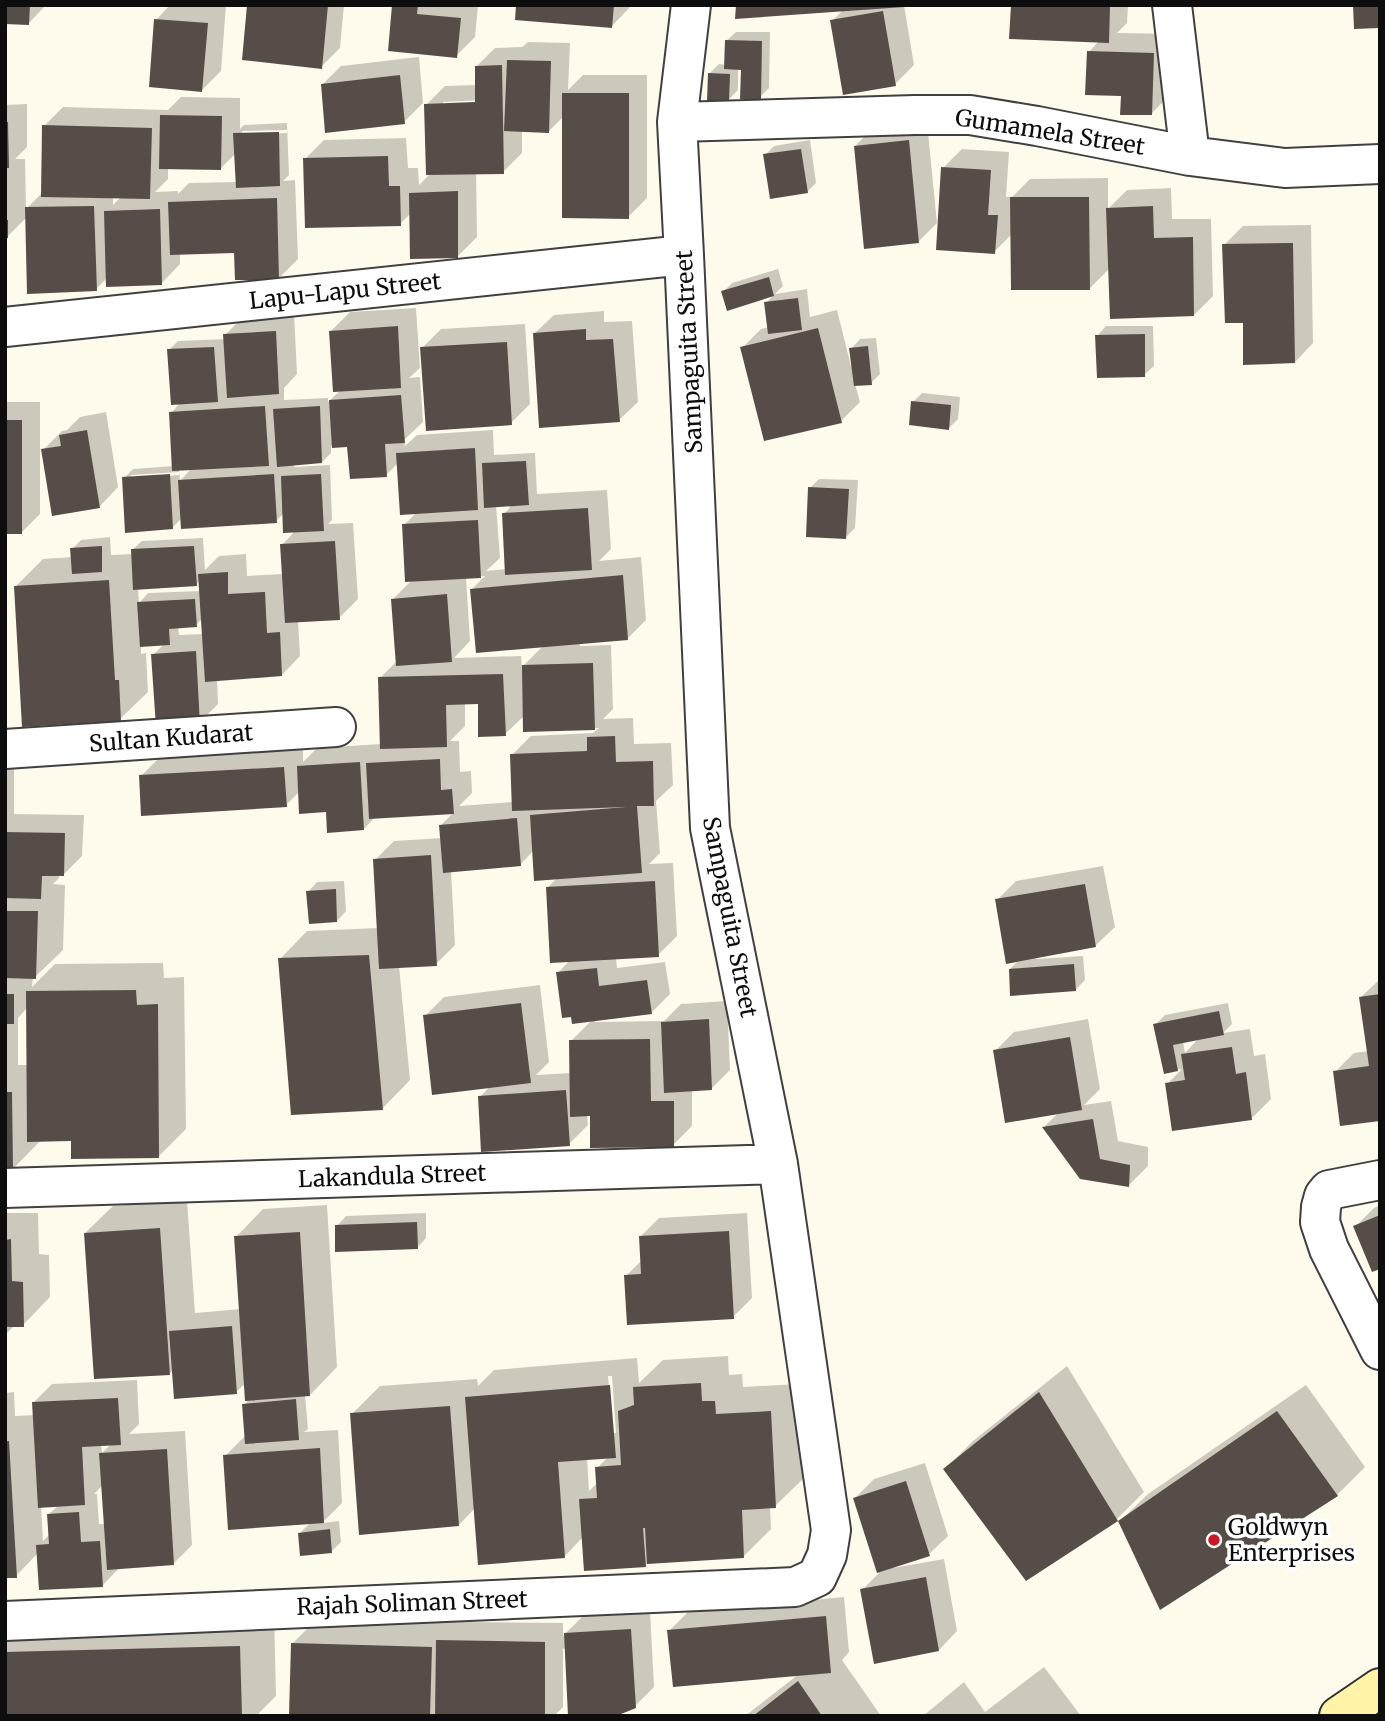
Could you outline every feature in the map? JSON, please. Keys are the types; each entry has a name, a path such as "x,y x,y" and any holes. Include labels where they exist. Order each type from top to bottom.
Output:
{"main road":[{"path":"1339,1716 1380,1688"}],"street":[{"name":"Sampaguita Street","path":"691,5 677,122 710,828 778,1164 831,1530 827,1555 817,1577"},
{"path":"1172,5 1189,156"},
{"name":"Gumamela Street","path":"677,122 970,115 1189,156 1285,168 1380,164"},
{"name":"Lapu-Lapu Street","path":"5,327 684,255"},
{"name":"Sultan Kudarat","path":"5,749 336,727"},
{"name":"Lakandula Street","path":"5,1188 778,1164"},
{"path":"1380,1180 1329,1190 1324,1196 1320,1222 1329,1249 1380,1349"},
{"name":"Rajah Soliman Street","path":"5,1621 795,1587 817,1577"}],"building":[{"path":"5,5 30,5 29,25 5,24"},
{"path":"247,5 328,5 322,69 242,60"},
{"path":"392,5 418,5 417,14 461,18 457,58 388,51"},
{"path":"516,5 614,5 612,28 515,20"},
{"path":"736,5 904,5 904,7 735,19"},
{"path":"1011,5 1110,6 1109,43 1009,39"},
{"path":"1353,5 1380,5 1380,28 1354,29"},
{"path":"883,11 896,86 843,95 830,20"},
{"path":"154,19 208,23 202,92 149,87"},
{"path":"725,40 762,41 761,99 740,99 741,70 724,69"},
{"path":"1087,51 1154,53 1152,115 1120,115 1121,96 1085,95"},
{"path":"507,60 551,61 549,133 504,131"},
{"path":"502,65 504,174 426,175 424,104 475,102 475,66"},
{"path":"708,73 730,74 729,101 707,101"},
{"path":"400,75 405,124 325,133 321,84"},
{"path":"562,93 629,93 629,219 562,218"},
{"path":"160,115 222,116 221,170 159,169"},
{"path":"5,122 8,122 9,168 5,168"},
{"path":"42,125 152,128 150,199 41,197"},
{"path":"279,132 280,186 236,188 233,133"},
{"path":"909,140 919,243 864,249 854,146"},
{"path":"801,149 808,193 770,199 763,154"},
{"path":"388,156 389,186 400,186 401,226 305,228 303,158"},
{"path":"941,167 991,170 988,215 998,215 995,254 936,250"},
{"path":"458,191 458,258 410,259 409,193"},
{"path":"1010,197 1089,197 1090,290 1011,290"},
{"path":"277,198 279,280 235,280 234,253 170,255 168,202"},
{"path":"94,206 97,291 27,294 25,207"},
{"path":"1153,206 1154,238 1193,237 1194,316 1110,319 1106,208"},
{"path":"160,209 162,285 106,287 104,211"},
{"path":"5,220 8,220 8,238 5,239"},
{"path":"1293,243 1295,363 1243,365 1243,323 1225,323 1222,244"},
{"path":"769,277 774,296 727,311 721,291"},
{"path":"798,298 802,330 768,334 764,302"},
{"path":"398,326 401,388 333,392 329,331"},
{"path":"818,328 842,423 764,441 740,347"},
{"path":"586,329 586,340 613,339 620,422 539,428 533,333"},
{"path":"276,331 279,394 227,398 223,334"},
{"path":"1145,334 1145,377 1097,378 1095,335"},
{"path":"507,342 512,425 426,431 420,347"},
{"path":"868,346 872,385 854,386 849,348"},
{"path":"214,347 218,402 171,405 167,349"},
{"path":"401,395 405,443 385,444 387,477 350,479 347,447 332,448 329,400"},
{"path":"911,401 951,405 949,430 909,425"},
{"path":"265,406 269,466 172,471 169,412"},
{"path":"320,406 322,463 277,467 273,409"},
{"path":"5,420 22,420 22,534 5,534"},
{"path":"87,430 100,508 52,516 41,449 61,446 59,435"},
{"path":"475,448 478,510 400,515 396,453"},
{"path":"526,461 529,505 484,508 482,463"},
{"path":"170,474 173,529 125,533 122,477"},
{"path":"274,474 277,523 181,529 178,480"},
{"path":"321,474 324,531 283,533 281,476"},
{"path":"808,487 849,489 846,539 806,537"},
{"path":"588,508 592,570 505,575 502,513"},
{"path":"478,520 481,578 405,582 402,524"},
{"path":"335,541 340,620 285,623 280,544"},
{"path":"102,546 102,572 72,574 70,548"},
{"path":"194,546 197,586 133,590 131,549"},
{"path":"228,572 228,594 265,592 267,633 280,632 282,676 205,682 198,574"},
{"path":"623,575 628,640 476,653 470,589"},
{"path":"109,580 115,680 119,680 121,721 22,727 14,586"},
{"path":"447,594 452,662 396,666 391,599"},
{"path":"195,599 197,627 169,629 170,645 140,647 137,602"},
{"path":"196,651 200,725 156,727 151,654"},
{"path":"593,663 595,730 523,732 522,665"},
{"path":"503,674 506,736 478,737 478,704 446,705 447,747 380,749 378,677"},
{"path":"615,736 616,762 653,761 654,806 637,806 642,873 534,881 530,815 626,807 512,811 510,754 587,751 587,737"},
{"path":"440,759 441,790 452,789 454,814 369,819 366,763"},
{"path":"360,762 364,830 327,833 326,812 299,814 297,766"},
{"path":"284,767 287,807 141,816 139,775"},
{"path":"517,818 521,866 443,873 439,825"},
{"path":"5,832 65,833 64,876 42,876 41,899 5,898"},
{"path":"431,855 437,966 379,969 373,859"},
{"path":"655,881 659,957 550,963 546,887"},
{"path":"1085,884 1096,947 1006,964 995,899"},
{"path":"336,889 337,922 309,924 306,891"},
{"path":"5,911 38,911 36,979 5,978"},
{"path":"369,955 383,1110 291,1115 278,958"},
{"path":"1074,964 1076,991 1010,996 1009,969"},
{"path":"597,968 599,986 647,980 652,1014 572,1024 571,1017 562,1018 556,972"},
{"path":"136,990 137,1005 158,1004 159,1158 71,1159 71,1141 27,1142 26,991"},
{"path":"5,994 14,994 14,1024 5,1024"},
{"path":"1380,994 1380,1121 1340,1126 1333,1071 1369,1066 1359,997"},
{"path":"521,1003 531,1083 432,1095 423,1015"},
{"path":"1219,1011 1224,1035 1173,1045 1178,1071 1164,1074 1153,1024"},
{"path":"709,1019 712,1090 664,1093 661,1022"},
{"path":"1070,1037 1082,1110 1005,1123 993,1050"},
{"path":"650,1039 651,1101 674,1101 674,1147 590,1148 590,1116 570,1117 569,1040"},
{"path":"1232,1047 1236,1074 1246,1072 1252,1120 1172,1131 1165,1083 1185,1080 1181,1054"},
{"path":"566,1090 570,1146 481,1152 478,1096"},
{"path":"5,1092 12,1092 13,1170 5,1171"},
{"path":"1093,1119 1100,1159 1130,1165 1129,1187 1080,1179 1042,1127"},
{"path":"1380,1215 1380,1269 1372,1272 1353,1226"},
{"path":"417,1222 418,1249 335,1252 335,1225"},
{"path":"160,1228 170,1375 94,1379 84,1233"},
{"path":"729,1231 734,1319 627,1325 624,1275 641,1274 639,1236"},
{"path":"300,1232 310,1396 245,1401 234,1236"},
{"path":"11,1239 12,1281 23,1282 24,1327 5,1327 5,1240"},
{"path":"232,1326 237,1394 174,1399 169,1331"},
{"path":"701,1383 702,1401 715,1401 716,1414 771,1411 776,1508 742,1510 744,1558 647,1564 643,1528 646,1567 584,1571 579,1499 597,1498 595,1467 621,1465 618,1411 634,1405 633,1387"},
{"path":"610,1385 616,1458 558,1462 565,1558 478,1565 465,1397"},
{"path":"1039,1392 1118,1521 1026,1581 943,1469"},
{"path":"118,1398 121,1445 82,1447 85,1505 38,1508 32,1402"},
{"path":"296,1399 299,1440 245,1444 242,1404"},
{"path":"450,1406 459,1526 359,1535 350,1413"},
{"path":"1277,1411 1338,1496 1160,1610 1118,1521"},
{"path":"5,1441 9,1441 17,1578 5,1578"},
{"path":"320,1448 324,1523 228,1530 223,1455"},
{"path":"167,1449 174,1565 107,1570 99,1453"},
{"path":"906,1481 930,1556 877,1573 853,1498"},
{"path":"79,1512 81,1542 100,1541 103,1587 39,1590 36,1545 49,1544 47,1514"},
{"path":"330,1529 332,1553 300,1556 298,1533"},
{"path":"926,1577 939,1651 874,1664 860,1589"},
{"path":"826,1616 831,1673 673,1687 667,1630"},
{"path":"631,1629 636,1708 616,1716 568,1716 564,1633"},
{"path":"436,1640 545,1642 545,1716 435,1716"},
{"path":"291,1643 432,1647 430,1716 289,1716"},
{"path":"240,1646 242,1716 5,1716 5,1652"},
{"path":"798,1681 822,1716 753,1716"}],"place":[{"name":"Goldwyn Enterprises","path":"1214,1540"}]}
